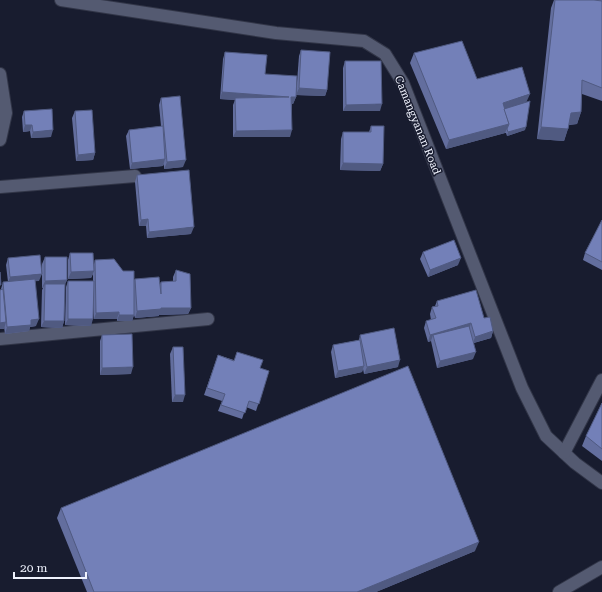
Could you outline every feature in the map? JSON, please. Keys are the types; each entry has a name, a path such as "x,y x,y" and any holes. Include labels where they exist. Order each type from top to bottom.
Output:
{"street":[{"name":"Camangyanan Road","path":"61,0 276,33 364,41 385,54 403,83 522,388 546,436 574,463 602,483"},
{"path":"0,74 6,113 0,140"},
{"path":"0,187 135,176"},
{"path":"0,340 208,319"},
{"path":"564,454 602,380"},
{"path":"559,592 602,567"}],"building":[{"path":"555,0 602,1 602,88 582,80 581,112 571,113 568,129 541,127"},
{"path":"462,41 477,79 522,67 530,94 503,103 509,124 449,140 414,53"},
{"path":"301,50 330,52 327,90 299,88"},
{"path":"225,52 267,55 265,74 297,76 296,97 291,97 292,130 236,131 235,98 289,97 222,92"},
{"path":"345,61 381,61 382,104 346,105"},
{"path":"180,96 186,160 167,162 161,98"},
{"path":"530,101 526,127 508,132 507,129 509,124 504,109"},
{"path":"52,109 53,130 33,132 32,125 25,125 24,111"},
{"path":"92,110 95,153 78,155 75,111"},
{"path":"163,126 165,159 132,163 129,130"},
{"path":"371,126 384,126 383,164 343,163 343,132 371,132"},
{"path":"189,170 194,227 149,232 148,219 141,220 137,175"},
{"path":"602,220 602,262 585,253"},
{"path":"454,240 461,258 430,270 423,252"},
{"path":"70,253 93,253 94,271 71,272"},
{"path":"40,255 42,274 10,277 8,258"},
{"path":"45,257 67,257 67,280 45,281"},
{"path":"114,259 123,271 134,271 134,315 119,315 119,312 96,313 95,260"},
{"path":"176,270 190,274 191,308 161,308 137,311 135,279 159,277 161,294 161,282 176,281"},
{"path":"35,279 39,319 31,320 31,325 7,327 3,282"},
{"path":"68,281 94,281 93,319 68,319"},
{"path":"45,284 65,284 64,321 44,321"},
{"path":"3,289 6,322 0,323 0,290"},
{"path":"476,290 484,318 490,317 493,331 475,337 471,323 430,335 426,321 436,318 432,307 438,306 437,301"},
{"path":"469,326 476,352 440,361 433,335"},
{"path":"394,328 400,360 367,367 360,335"},
{"path":"132,334 133,367 102,368 102,335"},
{"path":"360,340 364,366 338,371 333,345"},
{"path":"173,347 183,347 185,395 175,395"},
{"path":"237,352 263,360 260,368 269,371 259,404 249,401 245,413 221,405 225,394 207,388 218,355 234,361"},
{"path":"408,366 479,542 357,592 94,592 61,508"},
{"path":"602,403 602,449 586,436"}]}
